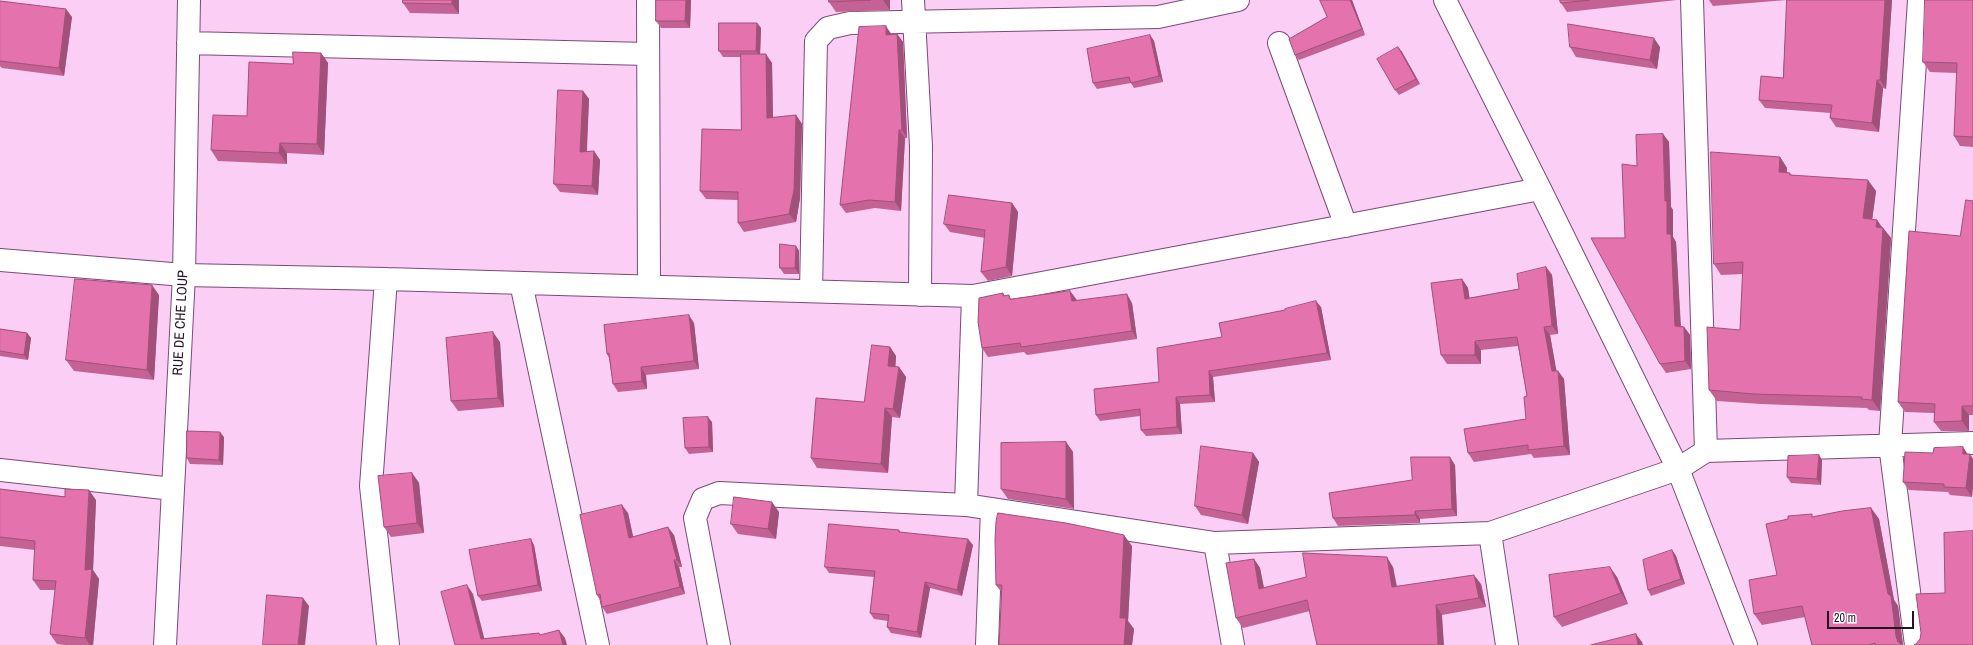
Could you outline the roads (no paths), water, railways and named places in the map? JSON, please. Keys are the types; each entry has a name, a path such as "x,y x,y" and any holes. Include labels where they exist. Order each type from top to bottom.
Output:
{"street":[{"name":"RUE DE CHE LOUP","path":"165,645 184,275 189,0"},
{"path":"648,0 649,286"},
{"path":"913,0 921,146 920,295"},
{"path":"811,291 816,41 828,28 850,23 1158,18 1238,0"},
{"path":"1444,0 1540,189 1678,469 1746,645"},
{"path":"1692,0 1706,451"},
{"path":"1916,645 1890,445 1919,0"},
{"path":"188,43 648,54"},
{"path":"1279,43 1346,226"},
{"path":"0,260 184,275 649,286 973,296 1540,189"},
{"path":"386,279 371,486 388,645"},
{"path":"521,283 598,645"},
{"path":"966,505 973,296"},
{"path":"719,645 695,518 703,499 719,492 966,505 1215,543 1490,533 1678,469 1706,451 1973,443"},
{"path":"0,470 172,489"},
{"path":"987,645 992,509"},
{"path":"1490,533 1507,645"},
{"path":"1215,543 1233,645"}]}
